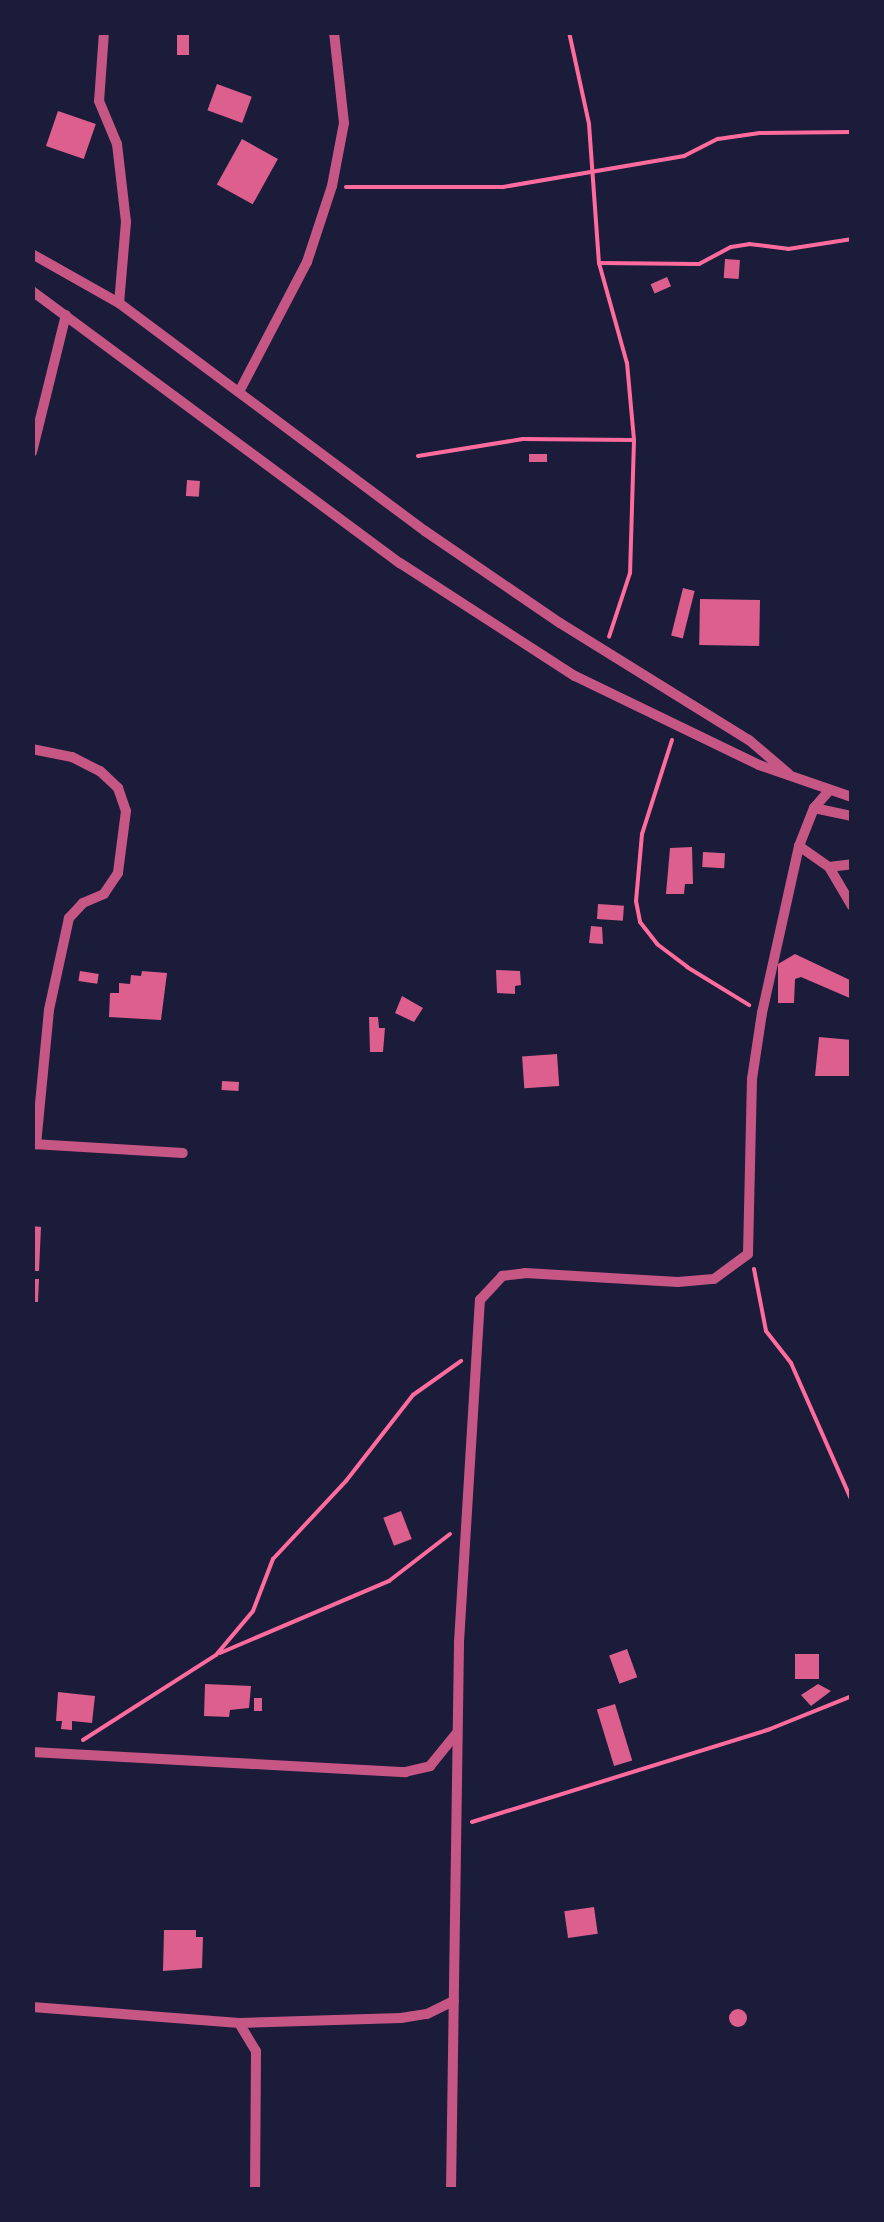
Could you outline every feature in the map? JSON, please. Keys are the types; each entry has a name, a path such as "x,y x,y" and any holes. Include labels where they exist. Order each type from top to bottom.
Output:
{"street":[{"path":"104,32 99,101 118,144 126,222 119,304"},
{"path":"238,392 307,262 332,186 344,123 334,32"},
{"path":"32,254 119,304 354,480 602,650 749,740 796,780"},
{"path":"32,291 400,563 576,676 796,780 852,796"},
{"path":"32,452 66,315"},
{"path":"32,750 72,757 100,771 118,788 126,811 118,873 104,894 82,903 68,918 50,1010 34,1144 183,1153"},
{"path":"451,2190 456,1733 464,1522 480,1300 502,1276 714,1279 748,1254 752,1079 762,1013 799,846 814,808 829,791"},
{"path":"814,808 852,816"},
{"path":"799,846 829,867 852,906"},
{"path":"829,867 852,864"},
{"path":"32,1752 406,1772 430,1766 456,1733"},
{"path":"32,2008 239,2022 400,2018 426,2014 454,2001"},
{"path":"239,2022 256,2052 255,2190"}],"path":[{"path":"569,32 589,124 599,263 626,362 634,440 630,573 612,633 602,650"},
{"path":"332,186 503,187 684,156 732,137 852,132"},
{"path":"599,263 699,264 731,247 749,244 788,248 852,239"},
{"path":"418,456 524,439 634,440"},
{"path":"676,726 642,834 636,901 640,922 656,944 686,967 762,1013"},
{"path":"748,1254 760,1283 766,1331 791,1363 852,1500"},
{"path":"216,1655 252,1611 273,1559 346,1481 413,1396 474,1352"},
{"path":"52,1754 105,1730 216,1655 389,1581 464,1522"},
{"path":"455,1828 770,1728 852,1696"}],"building":[{"path":"177,35 189,35 189,55 177,55"},
{"path":"217,84 252,97 242,123 207,110"},
{"path":"58,111 96,124 84,159 46,146"},
{"path":"242,139 278,159 253,204 217,184"},
{"path":"725,259 740,260 739,279 724,278"},
{"path":"667,277 671,286 655,293 651,284"},
{"path":"529,454 547,454 547,462 529,462"},
{"path":"187,480 200,481 199,497 186,496"},
{"path":"683,588 695,591 683,638 671,636"},
{"path":"700,599 760,600 759,646 699,645"},
{"path":"692,847 693,884 685,884 684,894 666,894 670,848"},
{"path":"703,852 725,853 724,868 702,867"},
{"path":"598,904 624,906 623,921 597,919"},
{"path":"591,926 602,927 603,944 589,943"},
{"path":"795,954 852,981 852,999 801,977 795,979 794,1003 778,1003 778,964"},
{"path":"496,970 520,971 521,985 515,986 515,994 497,993"},
{"path":"80,971 99,974 97,984 78,981"},
{"path":"142,971 167,973 161,1020 109,1017 110,993 119,993 119,983 130,984 131,975 141,976"},
{"path":"402,996 423,1008 414,1022 395,1013"},
{"path":"369,1017 378,1017 379,1028 385,1028 383,1052 370,1052"},
{"path":"819,1037 852,1040 852,1076 815,1076"},
{"path":"557,1054 559,1086 524,1088 522,1056"},
{"path":"222,1081 239,1082 239,1091 222,1090"},
{"path":"32,1226 41,1227 39,1271 32,1271"},
{"path":"32,1279 39,1279 38,1302 32,1302"},
{"path":"401,1511 412,1539 394,1546 383,1518"},
{"path":"627,1649 637,1677 619,1684 609,1655"},
{"path":"795,1654 819,1654 819,1679 795,1679"},
{"path":"205,1684 251,1686 249,1708 230,1710 229,1717 204,1716"},
{"path":"818,1684 831,1691 811,1706 801,1695"},
{"path":"58,1692 95,1696 92,1723 72,1721 72,1730 61,1729 62,1721 56,1721"},
{"path":"254,1698 262,1698 262,1711 254,1711"},
{"path":"615,1704 632,1760 614,1766 597,1710"},
{"path":"594,1907 598,1934 568,1938 564,1911"},
{"path":"164,1930 196,1930 196,1937 203,1937 202,1968 163,1971"},
{"path":"738,2009 747,2018 738,2027 729,2018"}]}
